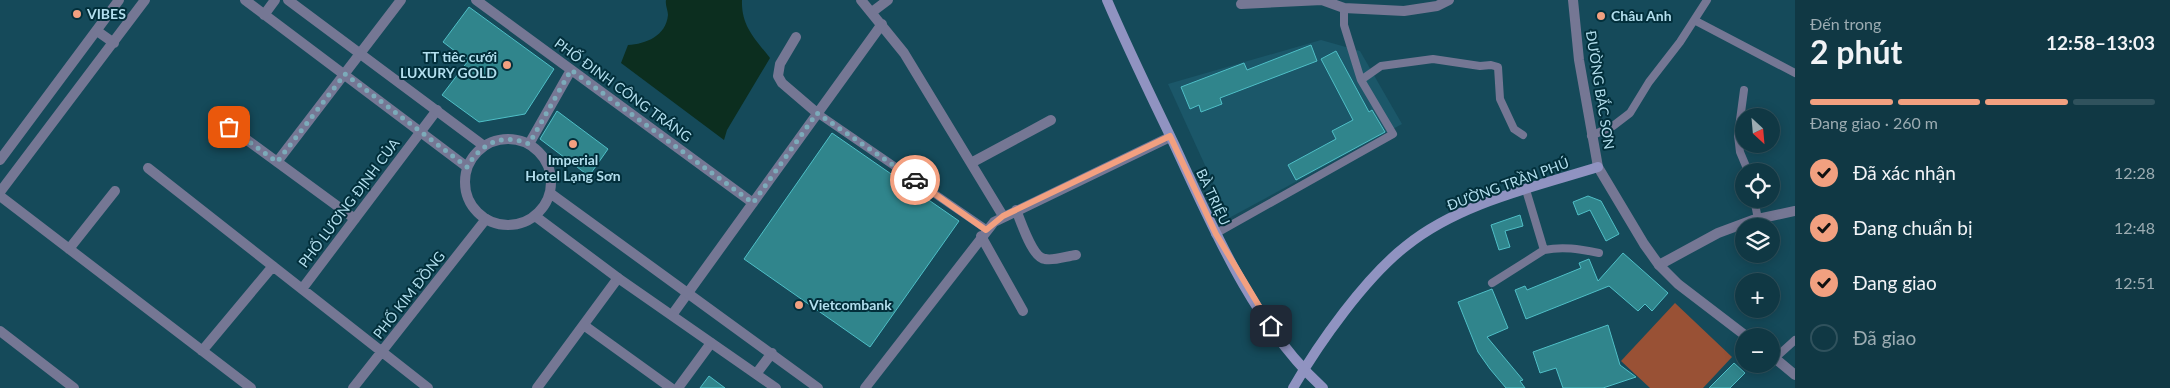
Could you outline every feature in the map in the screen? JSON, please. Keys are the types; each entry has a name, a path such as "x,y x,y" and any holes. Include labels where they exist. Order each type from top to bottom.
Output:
{"main road":[{"name":"BÀ TRIỆU","path":"1107,0 1216,234 1261,311 1304,370 1323,388"},
{"name":"ĐƯỜNG TRẦN PHÚ","path":"1293,388 1366,284 1406,245 1440,224 1473,209 1598,167"}],"street":[{"path":"0,160 119,0"},
{"path":"145,0 0,194 251,388"},
{"path":"244,0 467,167"},
{"path":"264,15 275,0"},
{"path":"288,0 484,146"},
{"path":"277,162 401,0"},
{"name":"PHỐ ĐINH CÔNG TRÁNG","path":"476,0 753,203"},
{"path":"861,0 904,53 1003,216"},
{"path":"872,12 888,0"},
{"path":"1241,4 1322,0 1344,8 1404,11 1437,6 1449,0"},
{"name":"ĐƯỜNG BẮC SƠN","path":"1573,0 1579,60 1598,167 1659,265 1678,284 1736,328"},
{"path":"672,315 882,24"},
{"path":"97,30 114,43"},
{"path":"796,37 780,64 778,76 782,83 817,113"},
{"path":"529,144 571,70"},
{"name":"PHỐ LƯƠNG ĐỊNH CỦA","path":"302,289 437,110"},
{"path":"213,115 355,219"},
{"path":"971,163 1051,120"},
{"path":"866,388 983,233 1003,216 1170,136"},
{"path":"506,139 529,144 540,152 548,165 551,179 550,193 544,206 535,216 524,222 511,225 498,224 486,219 473,207 466,191 467,167 474,155 484,146 506,139"},
{"path":"148,168 428,388"},
{"path":"69,249 115,191"},
{"path":"550,193 818,388"},
{"path":"1016,210 1034,251 1040,258 1046,260 1076,255"},
{"path":"1758,218 1795,211"},
{"path":"535,216 618,278 776,388"},
{"name":"PHỐ KIM ĐỒNG","path":"353,388 486,219"},
{"path":"1659,265 1706,238 1735,227"},
{"path":"983,233 1022,311"},
{"path":"202,351 273,266"},
{"path":"538,388 585,326 618,278"},
{"path":"585,326 671,388"},
{"path":"0,331 74,388"},
{"path":"678,388 711,343"},
{"path":"756,374 772,353"},
{"path":"1780,363 1795,375"}],"lane":[{"path":"1591,136 1613,126 1630,114 1649,82 1707,0"},
{"path":"1216,234 1393,134 1361,80 1344,25 1344,8"},
{"path":"1694,20 1795,73"},
{"path":"1361,80 1381,66 1433,59 1480,66 1491,64 1498,67 1500,99 1514,129 1523,135"},
{"path":"1744,90 1738,136 1740,152 1745,163"},
{"path":"817,113 983,233"},
{"path":"1526,190 1544,250"},
{"path":"1756,208 1758,218"},
{"path":"1492,283 1544,250 1558,247 1599,253"},
{"path":"1780,352 1795,340"}],"shaded area":[{"path":"666,0 742,0 746,25 770,58 727,130 724,140 621,63 628,45 648,41 654,38 663,28 668,15"},
{"path":"1321,40 1360,51 1402,124 1229,218 1168,84"},
{"path":"1675,303 1732,357 1703,388 1650,388 1621,361"}],"building":[{"name":"TT tiêc cưới LUXURY GOLD","path":"469,7 554,69 525,114 479,122 442,95 468,61 443,42"},
{"path":"1311,45 1317,61 1220,98 1222,104 1201,112 1199,105 1190,109 1181,87 1244,63 1247,70"},
{"path":"1336,51 1369,112 1372,110 1385,132 1296,180 1288,165 1336,139 1332,131 1353,120 1321,59"},
{"name":"Imperial Hotel Lạng Sơn","path":"557,111 608,149 589,176 540,139"},
{"path":"832,133 959,221 870,347 744,259"},
{"path":"1588,196 1601,201 1619,234 1606,241 1590,210 1578,215 1573,202"},
{"path":"1520,215 1523,226 1505,231 1510,247 1499,250 1491,225"},
{"path":"1623,253 1668,293 1652,311 1645,304 1638,311 1609,286 1526,319 1515,290 1525,286 1527,290 1581,268 1579,263 1589,259 1598,281"},
{"path":"1492,289 1508,328 1487,337 1523,380 1520,381 1525,388 1506,388 1490,369 1478,352 1458,302"},
{"path":"1608,325 1620,365 1636,377 1603,388 1563,388 1556,368 1540,373 1533,352"},
{"path":"1734,363 1735,373 1745,373 1730,388 1709,388"},
{"path":"709,376 725,388 700,388"}],"way so far":[{"path":"229,127 277,162 345,74 467,167 474,155 484,146 494,141 518,139 529,144 571,70 753,203 817,113 915,180"}],"place":[{"name":"VIBES","path":"77,14"},
{"name":"Châu Anh","path":"1601,16"},
{"name":"TT tiêc cưới LUXURY GOLD","path":"507,65"},
{"name":"Imperial Hotel Lạng Sơn","path":"573,144"},
{"name":"Vietcombank","path":"799,305"}],"route":[{"path":"915,180 986,230 1003,216 1170,136 1216,234 1271,326"}]}
